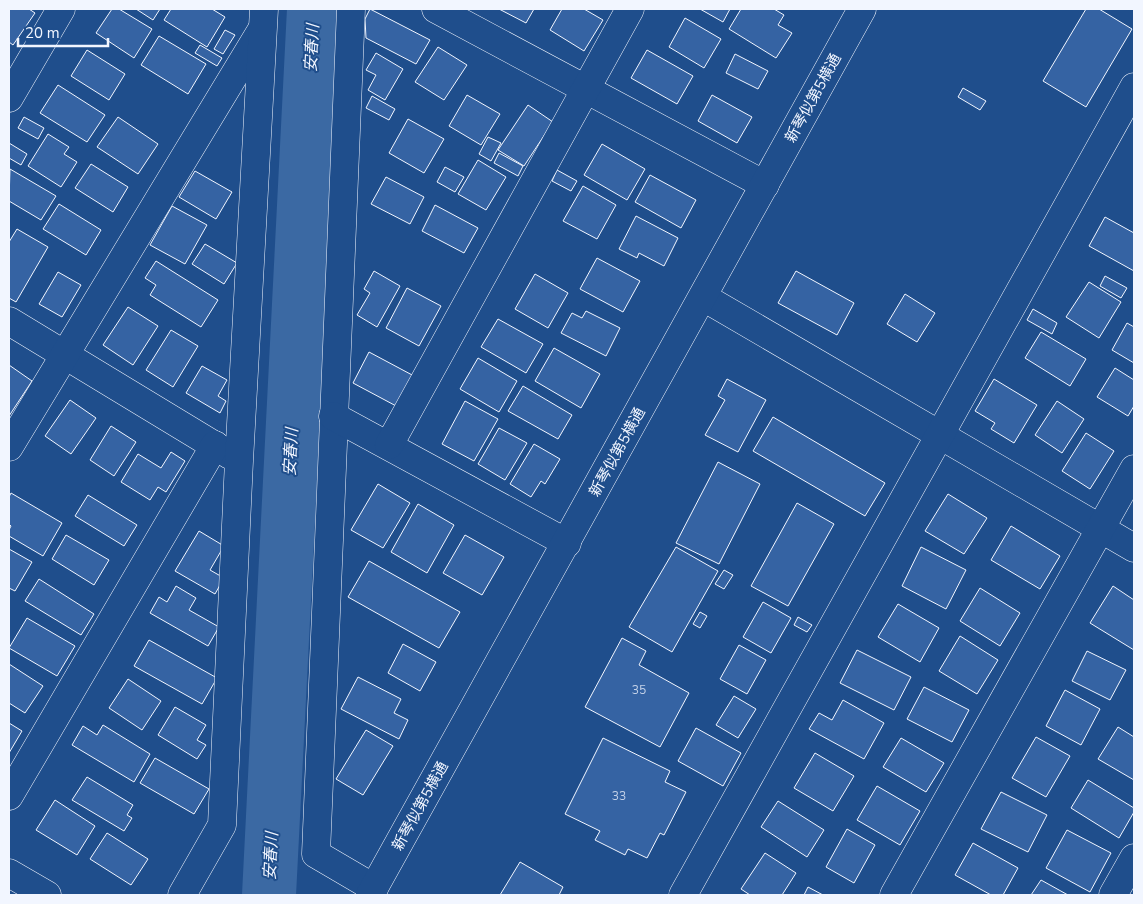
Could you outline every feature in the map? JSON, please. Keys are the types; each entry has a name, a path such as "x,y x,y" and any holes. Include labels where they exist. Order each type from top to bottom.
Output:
{"street":[{"path":"9,98 61,9"},
{"path":"351,9 316,854 372,892"},
{"path":"436,9 765,185"},
{"path":"389,445 630,9"},
{"name":"新琴似第5横通","path":"372,892 862,9"},
{"path":"9,447 263,18"},
{"path":"182,895 222,825 263,18"},
{"path":"682,895 1134,87"},
{"path":"703,297 1134,548"},
{"path":"9,321 239,461"},
{"path":"333,416 567,543"},
{"path":"9,796 215,445"},
{"path":"894,895 1134,469"},
{"path":"1113,895 1134,858"},
{"path":"9,873 47,895"}],"building":[{"path":"9,9 29,9 35,13 13,45 9,42"},
{"path":"112,9 119,9 152,29 134,58 96,33"},
{"path":"136,9 160,9 153,20"},
{"path":"171,9 212,9 225,17 207,47 164,20"},
{"path":"370,9 430,40 416,64 366,38 365,19"},
{"path":"499,9 534,9 526,23"},
{"path":"562,9 584,9 603,20 584,51 550,30"},
{"path":"700,9 730,9 723,22"},
{"path":"741,9 774,9 784,15 778,25 792,33 776,58 729,29"},
{"path":"1086,9 1099,9 1132,29 1086,107 1043,81"},
{"path":"685,18 721,39 704,68 669,47"},
{"path":"225,30 235,35 223,54 214,49"},
{"path":"159,36 206,64 188,94 141,65"},
{"path":"200,45 222,58 217,66 195,53"},
{"path":"438,47 467,65 444,100 415,82"},
{"path":"87,50 125,74 109,100 71,76"},
{"path":"647,50 693,76 677,104 631,78"},
{"path":"376,53 403,69 385,100 368,90 376,75 366,70"},
{"path":"735,54 768,71 758,89 726,73"},
{"path":"58,85 105,115 87,142 40,113"},
{"path":"963,88 986,101 980,110 958,97"},
{"path":"467,95 500,114 481,145 449,126"},
{"path":"712,95 752,117 737,143 698,121"},
{"path":"372,96 395,109 389,120 366,108"},
{"path":"528,105 553,122 524,166 498,150"},
{"path":"24,117 44,128 38,139 18,128"},
{"path":"118,117 158,144 138,174 97,147"},
{"path":"408,119 444,139 424,173 389,153"},
{"path":"48,134 69,147 64,154 77,162 61,187 28,166"},
{"path":"488,137 501,143 491,161 479,154"},
{"path":"9,143 27,154 21,165 9,158"},
{"path":"602,144 645,169 627,200 584,175"},
{"path":"499,153 523,166 518,176 494,163"},
{"path":"478,160 506,177 486,210 458,194"},
{"path":"91,164 128,187 113,212 75,188"},
{"path":"445,167 464,177 455,192 437,182"},
{"path":"10,169 56,196 41,220 9,201"},
{"path":"557,170 577,181 571,191 552,181"},
{"path":"195,171 232,192 216,219 179,197"},
{"path":"650,175 696,200 681,228 635,202"},
{"path":"386,177 424,197 410,224 371,204"},
{"path":"583,186 616,205 597,239 563,221"},
{"path":"59,204 101,230 86,255 43,229"},
{"path":"435,205 478,228 464,253 422,231"},
{"path":"172,206 207,225 185,264 150,245"},
{"path":"636,216 678,238 664,266 639,253 637,258 619,249"},
{"path":"1105,217 1134,233 1134,271 1089,246"},
{"path":"17,229 48,247 16,302 9,298 9,242"},
{"path":"205,244 237,263 224,284 192,264"},
{"path":"597,258 640,281 623,312 580,289"},
{"path":"156,261 218,300 201,327 150,295 156,285 145,278"},
{"path":"374,271 400,286 377,327 357,315 370,293 364,289"},
{"path":"796,271 854,303 837,335 778,303"},
{"path":"58,272 81,285 62,317 39,304"},
{"path":"535,274 568,293 548,328 515,309"},
{"path":"1105,276 1127,288 1121,298 1100,286"},
{"path":"1089,282 1121,302 1099,338 1066,317"},
{"path":"407,288 441,306 419,346 386,328"},
{"path":"905,294 935,313 917,342 887,324"},
{"path":"128,307 158,326 133,365 103,345"},
{"path":"1033,309 1057,323 1052,334 1027,320"},
{"path":"586,311 620,328 606,356 561,333 572,313 582,318"},
{"path":"498,319 543,344 526,373 481,347"},
{"path":"1127,323 1134,327 1134,363 1112,350"},
{"path":"171,330 198,346 173,387 146,370"},
{"path":"1041,332 1086,359 1070,386 1025,358"},
{"path":"554,348 600,374 581,408 535,381"},
{"path":"369,352 414,376 398,407 353,383"},
{"path":"478,358 517,381 499,412 460,389"},
{"path":"9,365 32,381 9,416"},
{"path":"202,366 227,380 218,396 226,401 220,413 186,393"},
{"path":"1115,368 1134,380 1134,406 1128,416 1097,397"},
{"path":"727,379 766,400 738,452 705,435 725,400 718,396"},
{"path":"994,379 1037,405 1014,443 991,429 995,423 975,411"},
{"path":"523,386 572,415 558,439 508,411"},
{"path":"70,400 96,418 71,454 45,436"},
{"path":"465,401 498,419 474,461 442,444"},
{"path":"1057,401 1084,419 1062,453 1035,435"},
{"path":"773,417 885,483 865,516 753,451"},
{"path":"111,426 136,442 114,476 90,460"},
{"path":"499,428 527,443 505,480 478,464"},
{"path":"1086,433 1114,451 1090,489 1062,471"},
{"path":"534,444 560,459 545,484 541,481 531,497 510,484"},
{"path":"171,452 185,461 166,492 158,487 150,500 121,482 138,454 161,468"},
{"path":"718,462 760,484 719,564 676,543"},
{"path":"378,484 410,503 383,548 351,530"},
{"path":"11,493 62,523 43,556 9,536 11,526 9,524 9,497"},
{"path":"948,494 987,518 964,554 925,531"},
{"path":"88,495 137,525 124,546 75,516"},
{"path":"797,503 834,524 788,606 751,586"},
{"path":"418,504 454,525 427,573 391,552"},
{"path":"1011,526 1060,556 1040,589 991,560"},
{"path":"199,531 224,546 210,570 224,578 215,594 175,571"},
{"path":"66,535 109,560 94,585 52,559"},
{"path":"465,535 504,557 482,595 443,573"},
{"path":"676,547 718,571 672,652 629,627"},
{"path":"921,547 966,570 946,609 902,586"},
{"path":"9,549 32,562 15,591 9,588"},
{"path":"369,561 460,612 439,648 348,597"},
{"path":"724,570 733,575 724,589 715,584"},
{"path":"39,579 94,614 81,635 25,601"},
{"path":"176,586 196,598 189,610 219,627 208,646 150,613 159,597 167,602"},
{"path":"1113,586 1134,600 1134,650 1090,623"},
{"path":"980,588 1020,613 1000,646 960,621"},
{"path":"763,602 791,618 771,653 743,637"},
{"path":"898,604 939,628 920,662 878,637"},
{"path":"700,612 707,616 700,628 693,624"},
{"path":"798,617 812,625 807,632 794,625"},
{"path":"27,618 75,646 57,676 9,648"},
{"path":"960,636 998,660 977,694 939,671"},
{"path":"622,638 646,651 639,665 689,693 660,747 585,707"},
{"path":"149,640 217,678 202,704 134,666"},
{"path":"403,644 436,662 420,691 388,673"},
{"path":"739,645 766,660 747,694 720,679"},
{"path":"857,650 911,677 894,710 840,683"},
{"path":"1087,651 1126,670 1110,700 1072,681"},
{"path":"9,664 43,686 25,713 9,703"},
{"path":"358,677 401,699 394,713 408,720 399,739 341,709"},
{"path":"128,679 161,701 142,730 109,708"},
{"path":"924,687 969,710 952,742 907,719"},
{"path":"1065,690 1100,709 1081,745 1046,726"},
{"path":"734,696 756,709 738,738 716,725"},
{"path":"843,700 884,723 864,759 809,729 819,713 832,720"},
{"path":"175,707 206,725 197,740 206,745 197,759 158,735"},
{"path":"9,723 22,731 9,753"},
{"path":"103,725 150,754 134,782 72,745 83,726 97,735"},
{"path":"1118,727 1134,737 1134,780 1098,759"},
{"path":"696,728 741,753 723,786 678,761"},
{"path":"366,730 393,746 363,795 336,779"},
{"path":"1036,737 1070,756 1046,797 1012,778"},
{"path":"603,738 670,771 665,782 686,792 664,835 660,833 647,858 628,849 625,855 595,840 600,831 565,814"},
{"path":"901,738 944,763 926,792 883,767"},
{"path":"815,753 854,776 833,811 794,788"},
{"path":"155,758 209,789 194,814 140,783"},
{"path":"87,777 133,805 127,815 132,818 124,831 72,800"},
{"path":"1088,780 1134,808 1134,812 1119,838 1071,808"},
{"path":"877,786 920,811 900,845 857,820"},
{"path":"1001,792 1047,815 1028,852 981,829"},
{"path":"55,800 95,826 77,855 36,830"},
{"path":"778,801 824,830 807,857 761,827"},
{"path":"847,829 875,845 854,883 826,867"},
{"path":"1067,830 1111,853 1090,892 1046,868"},
{"path":"107,833 148,859 131,885 90,859"},
{"path":"973,843 1018,868 1003,895 991,895 955,875"},
{"path":"765,853 796,873 782,895 750,895 741,889"},
{"path":"520,862 563,887 559,895 500,895"},
{"path":"1041,880 1068,895 1031,895"},
{"path":"808,887 823,895 804,895"}],"waterway":[{"name":"安春川","path":"269,895 314,9"}]}
